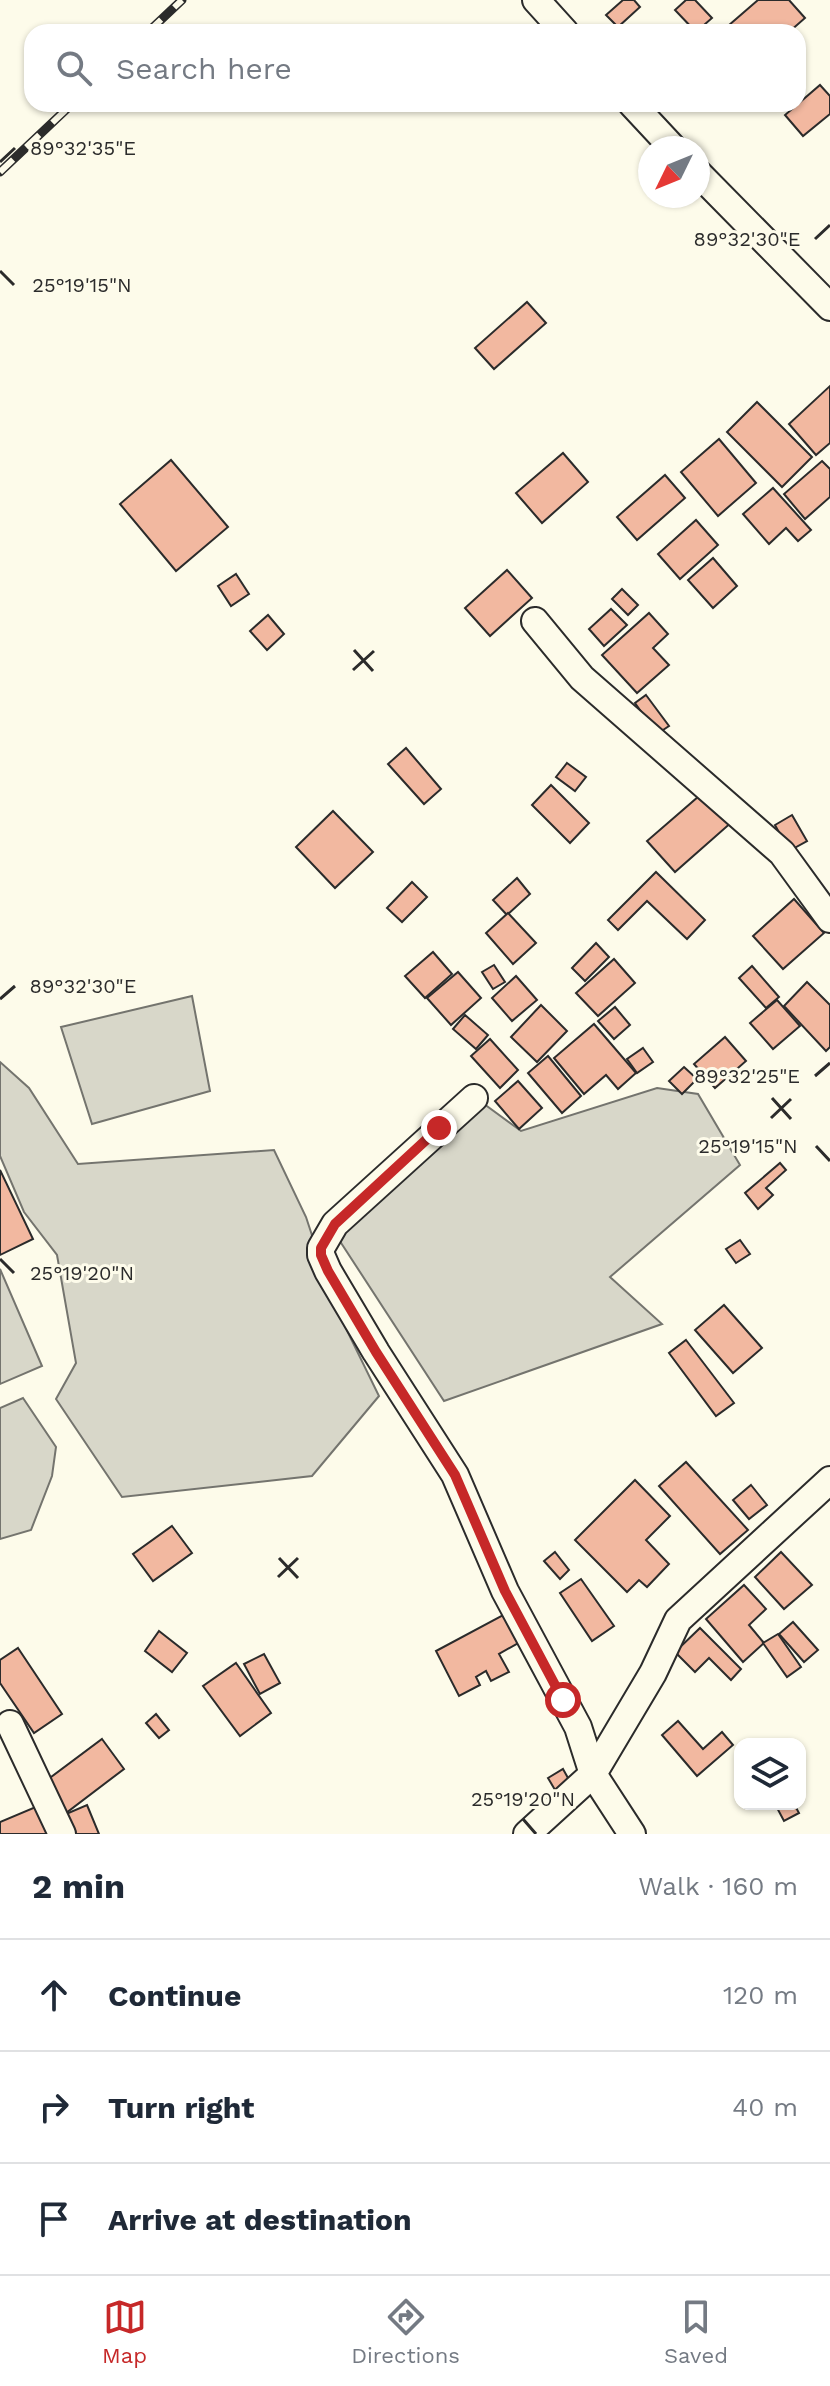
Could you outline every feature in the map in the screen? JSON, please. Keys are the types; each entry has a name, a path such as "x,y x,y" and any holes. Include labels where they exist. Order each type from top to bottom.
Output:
{"street":[{"path":"536,0 558,24"},
{"path":"639,112 662,136"},
{"path":"710,185 830,307"},
{"path":"535,621 582,678 782,853 830,919"},
{"path":"474,1098 335,1224 321,1248 321,1255 376,1352 455,1475 505,1591 578,1727 593,1774 632,1834"},
{"path":"527,1834 593,1774 653,1673 678,1620 830,1480"},
{"path":"10,1724 62,1834"}],"shaded area":[{"path":"192,996 210,1091 92,1124 61,1027"},
{"path":"0,1062 29,1088 78,1164 274,1150 306,1217 336,1308 379,1396 312,1476 122,1497 56,1399 76,1363 57,1255 24,1212 0,1156"},
{"path":"657,1088 698,1094 740,1165 610,1277 662,1324 444,1401 332,1229 480,1101 521,1131"},
{"path":"0,1269 42,1366 0,1384"},
{"path":"23,1398 56,1447 52,1476 31,1530 0,1539 0,1408"}],"building":[{"path":"623,0 634,0 640,7 621,24 615,24 606,15"},
{"path":"686,0 695,0 712,18 705,24 688,24 675,10"},
{"path":"758,0 789,0 805,18 798,24 730,24"},
{"path":"820,85 830,96 830,114 803,136 785,115 788,112 806,112 806,97"},
{"path":"527,302 546,323 494,369 475,348"},
{"path":"830,386 830,443 816,455 789,424"},
{"path":"757,402 812,457 782,487 727,432"},
{"path":"719,439 756,483 718,516 681,472"},
{"path":"563,453 588,482 542,523 516,493"},
{"path":"171,460 228,527 176,571 120,504"},
{"path":"822,461 830,469 830,497 805,519 784,494"},
{"path":"665,475 685,498 637,540 617,517"},
{"path":"773,488 811,530 798,541 786,528 769,544 743,514"},
{"path":"696,520 718,545 680,579 658,554"},
{"path":"713,558 737,586 713,608 688,580"},
{"path":"507,570 532,598 490,636 465,608"},
{"path":"236,574 249,594 231,606 218,586"},
{"path":"622,589 638,605 628,615 612,599"},
{"path":"611,609 627,625 604,646 589,629"},
{"path":"649,613 668,634 653,648 669,665 637,693 602,655"},
{"path":"268,615 284,634 267,650 250,631"},
{"path":"646,695 669,726 657,734 635,703"},
{"path":"406,748 441,789 424,804 388,764"},
{"path":"567,763 586,777 575,791 556,777"},
{"path":"551,785 589,823 570,843 532,805"},
{"path":"706,790 733,821 675,872 647,841"},
{"path":"333,811 373,852 335,888 296,847"},
{"path":"792,815 807,841 789,851 775,825"},
{"path":"656,872 705,920 687,939 647,901 618,930 608,920"},
{"path":"517,878 530,894 507,915 493,900"},
{"path":"412,882 427,897 402,922 387,908"},
{"path":"794,899 824,933 783,969 753,936"},
{"path":"508,913 536,943 513,964 486,933"},
{"path":"596,943 609,957 585,981 572,968"},
{"path":"433,952 452,974 425,998 405,976"},
{"path":"614,959 635,983 598,1016 576,993"},
{"path":"494,965 505,982 493,989 482,972"},
{"path":"752,966 779,997 766,1008 739,978"},
{"path":"458,972 481,998 451,1025 427,998"},
{"path":"516,976 537,1000 512,1021 492,998"},
{"path":"807,982 830,1005 830,1047 826,1051 784,1006"},
{"path":"777,1000 800,1026 773,1049 750,1023"},
{"path":"541,1005 567,1031 537,1062 511,1037"},
{"path":"615,1007 630,1025 614,1039 598,1021"},
{"path":"465,1015 488,1035 476,1049 453,1029"},
{"path":"594,1024 636,1073 618,1089 606,1075 584,1094 554,1058"},
{"path":"725,1037 746,1061 715,1088 694,1064"},
{"path":"490,1039 518,1070 500,1088 471,1056"},
{"path":"643,1048 653,1062 637,1073 627,1059"},
{"path":"548,1056 581,1096 562,1113 528,1073"},
{"path":"684,1067 697,1079 682,1094 669,1081"},
{"path":"518,1081 542,1108 519,1129 495,1101"},
{"path":"780,1163 786,1170 766,1188 773,1195 758,1209 745,1193"},
{"path":"0,1170 33,1239 0,1255"},
{"path":"740,1240 750,1254 736,1263 726,1249"},
{"path":"724,1305 762,1348 733,1373 695,1330"},
{"path":"686,1340 734,1403 716,1416 669,1353"},
{"path":"686,1462 748,1530 720,1554 659,1486"},
{"path":"635,1480 670,1516 646,1540 669,1564 647,1587 639,1580 627,1592 575,1540"},
{"path":"751,1485 767,1505 749,1519 733,1500"},
{"path":"172,1526 192,1553 153,1581 133,1554"},
{"path":"555,1552 569,1570 560,1579 544,1561"},
{"path":"781,1552 812,1585 784,1609 755,1577"},
{"path":"581,1579 614,1626 592,1641 560,1593"},
{"path":"744,1585 766,1609 749,1625 764,1643 743,1662 706,1619"},
{"path":"505,1614 520,1642 499,1654 509,1672 491,1681 486,1671 476,1677 480,1685 459,1696 436,1651"},
{"path":"793,1622 818,1650 804,1662 779,1634"},
{"path":"700,1628 741,1669 731,1680 709,1658 695,1672 675,1652"},
{"path":"159,1631 187,1653 172,1672 145,1651"},
{"path":"778,1634 801,1667 787,1677 763,1643"},
{"path":"18,1648 62,1714 34,1733 0,1683 0,1660"},
{"path":"264,1654 280,1683 260,1694 244,1664"},
{"path":"236,1663 271,1713 240,1736 203,1686"},
{"path":"156,1714 169,1730 159,1738 146,1723"},
{"path":"678,1721 703,1749 722,1732 733,1745 697,1776 662,1735"},
{"path":"102,1739 124,1769 66,1813 43,1783"},
{"path":"563,1769 573,1787 558,1795 548,1778"},
{"path":"87,1805 99,1834 67,1834 59,1817"},
{"path":"38,1806 50,1834 0,1834 0,1822"},
{"path":"778,1810 797,1810 799,1813 784,1821"}],"railway":[{"path":"156,24 182,0"},
{"path":"0,172 64,112"}],"route":[{"path":"439,1128 335,1224 321,1248 321,1255 376,1352 455,1475 505,1591 563,1700"}]}
